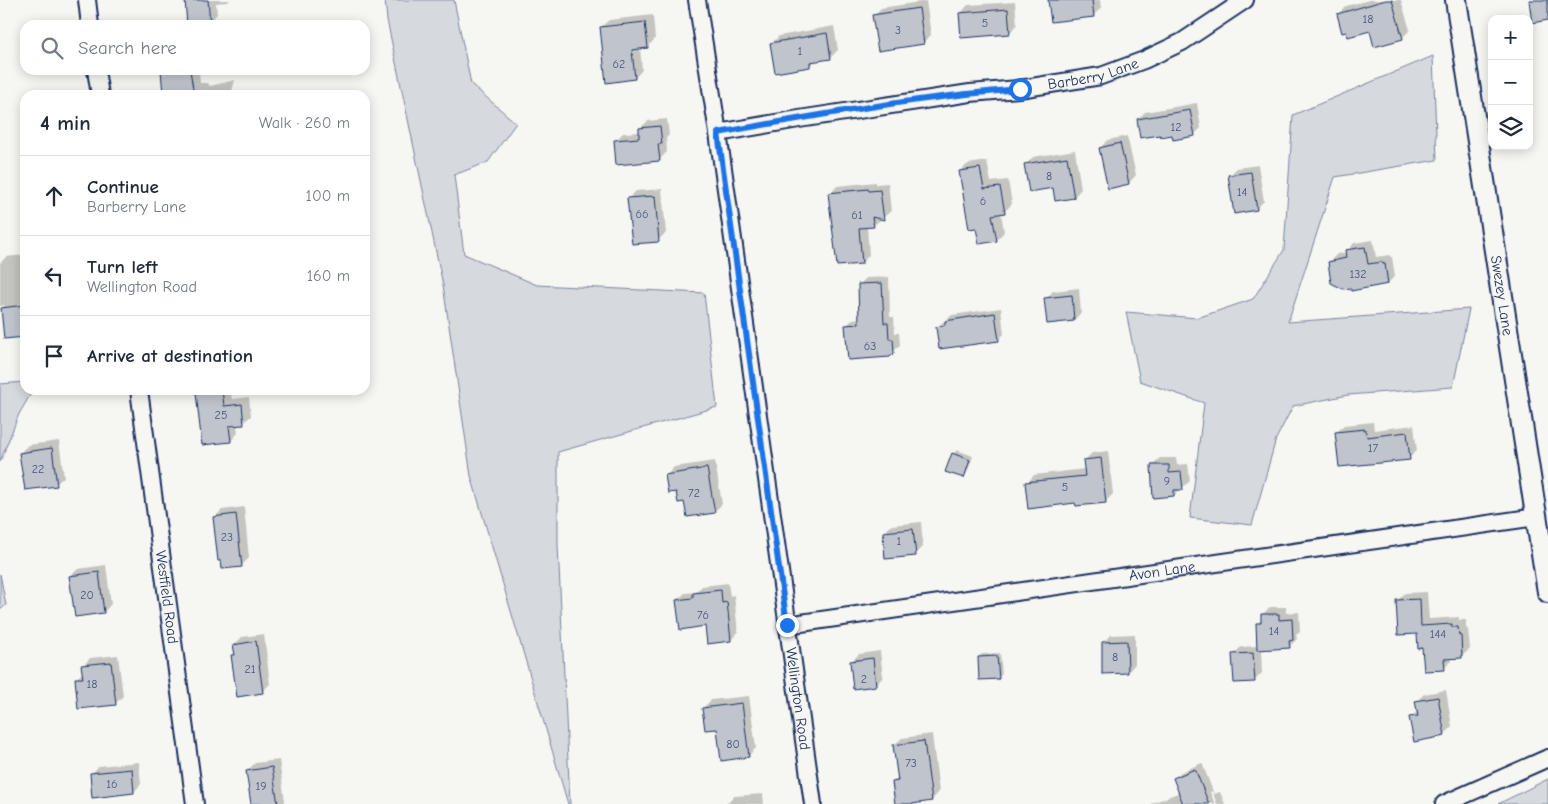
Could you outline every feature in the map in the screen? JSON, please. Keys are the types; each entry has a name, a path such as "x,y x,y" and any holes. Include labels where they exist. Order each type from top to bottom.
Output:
{"street":[{"path":"87,0 89,20"},
{"name":"Wellington Road","path":"697,0 718,133 813,804"},
{"name":"Barberry Lane","path":"718,133 799,118 970,93 1020,89 1101,76 1144,60 1182,42 1245,0"},
{"name":"Swezey Lane","path":"1456,0 1548,592"},
{"path":"97,75 99,90"},
{"name":"Westfield Road","path":"140,395 195,804"},
{"name":"Avon Lane","path":"787,625 1536,517"},
{"path":"1444,804 1548,758"}],"shaded area":[{"path":"385,0 454,0 471,84 516,123 488,162 454,175 464,254 537,285 704,293 717,407 558,452 558,545 570,804 568,804 471,476 443,285 387,20"},
{"path":"1433,56 1437,160 1335,177 1288,322 1469,309 1453,387 1348,395 1293,406 1276,439 1252,525 1190,518 1204,403 1140,381 1126,312 1197,318 1253,299 1284,250 1293,115"},
{"path":"20,382 20,395 30,395 19,414 0,462 0,384"},
{"path":"0,574 6,605 0,610"},
{"path":"1548,779 1548,804 1498,804"}],"building":[{"path":"185,0 208,0 210,20 187,20"},
{"path":"1048,0 1092,0 1094,17 1051,22"},
{"path":"1392,0 1403,39 1374,47 1370,31 1348,37 1346,32 1342,33 1337,14"},
{"path":"1529,0 1548,0 1548,20 1533,23 1533,15 1531,15"},
{"path":"919,8 924,44 878,51 872,15"},
{"path":"1008,9 1010,34 961,38 959,13"},
{"path":"645,22 648,48 632,50 635,79 606,83 600,27"},
{"path":"827,33 831,59 810,62 810,67 775,73 770,43"},
{"path":"161,75 191,75 193,90 163,90"},
{"path":"1190,110 1195,136 1173,140 1172,135 1140,138 1137,119"},
{"path":"660,126 662,144 658,144 660,161 616,165 614,140 639,138 639,128"},
{"path":"1120,143 1129,184 1108,189 1099,148"},
{"path":"1067,157 1074,198 1055,201 1053,188 1029,192 1024,164"},
{"path":"980,168 984,189 1000,187 1005,213 992,215 997,241 979,244 976,228 969,229 959,171"},
{"path":"1251,172 1257,210 1234,214 1228,175"},
{"path":"868,189 869,191 880,190 884,220 872,217 874,227 859,228 862,264 837,266 828,193"},
{"path":"655,196 659,242 632,244 627,198"},
{"path":"1365,247 1368,264 1383,262 1385,264 1388,284 1351,291 1351,288 1343,289 1331,283 1328,262 1346,258 1345,250"},
{"path":"882,283 884,323 888,323 889,339 893,339 894,353 890,357 848,360 845,325 859,324 858,284"},
{"path":"1072,295 1074,321 1047,324 1044,298"},
{"path":"20,306 20,337 4,339 1,308"},
{"path":"995,313 999,341 939,349 936,327 945,325 945,321"},
{"path":"196,395 223,395 224,406 242,404 244,425 229,426 231,442 202,445"},
{"path":"1365,429 1367,437 1407,432 1410,460 1339,467 1335,432"},
{"path":"52,448 57,486 25,490 19,453"},
{"path":"952,453 970,460 964,478 945,472"},
{"path":"1101,458 1106,503 1076,506 1075,503 1028,509 1025,482 1085,476 1083,460"},
{"path":"1151,465 1169,465 1169,473 1181,472 1183,490 1174,490 1174,496 1153,498"},
{"path":"707,468 715,513 687,517 684,502 678,503 676,492 668,493 665,475"},
{"path":"236,514 242,567 222,569 221,561 218,561 213,517"},
{"path":"913,529 916,556 885,559 883,532"},
{"path":"99,572 104,613 75,617 69,576"},
{"path":"721,590 722,603 727,602 731,641 707,644 705,626 680,630 676,600 693,598 693,593"},
{"path":"1420,599 1421,626 1452,624 1452,627 1458,627 1459,635 1461,636 1462,658 1444,659 1445,670 1424,671 1422,648 1418,649 1417,634 1398,635 1396,600"},
{"path":"1261,614 1279,614 1279,620 1292,619 1293,640 1289,641 1290,648 1257,650 1256,623 1261,623"},
{"path":"256,641 263,693 237,697 231,655 235,655 233,645"},
{"path":"1127,641 1128,673 1102,674 1102,642"},
{"path":"1253,653 1255,682 1234,683 1232,654"},
{"path":"997,656 999,679 979,680 978,657"},
{"path":"873,658 876,686 853,689 850,661"},
{"path":"111,662 116,705 78,709 75,678 83,678 81,665"},
{"path":"1438,697 1445,736 1414,742 1409,717 1418,716 1415,701"},
{"path":"742,703 749,757 721,761 717,729 705,730 702,708"},
{"path":"924,741 932,801 895,804 892,782 898,781 893,745"},
{"path":"272,767 278,804 251,804 246,771"},
{"path":"132,769 134,793 92,798 90,773"},
{"path":"1195,769 1209,804 1183,804 1173,778"}],"route":[{"path":"787,625 718,133 799,118 970,93 1020,89"}]}
